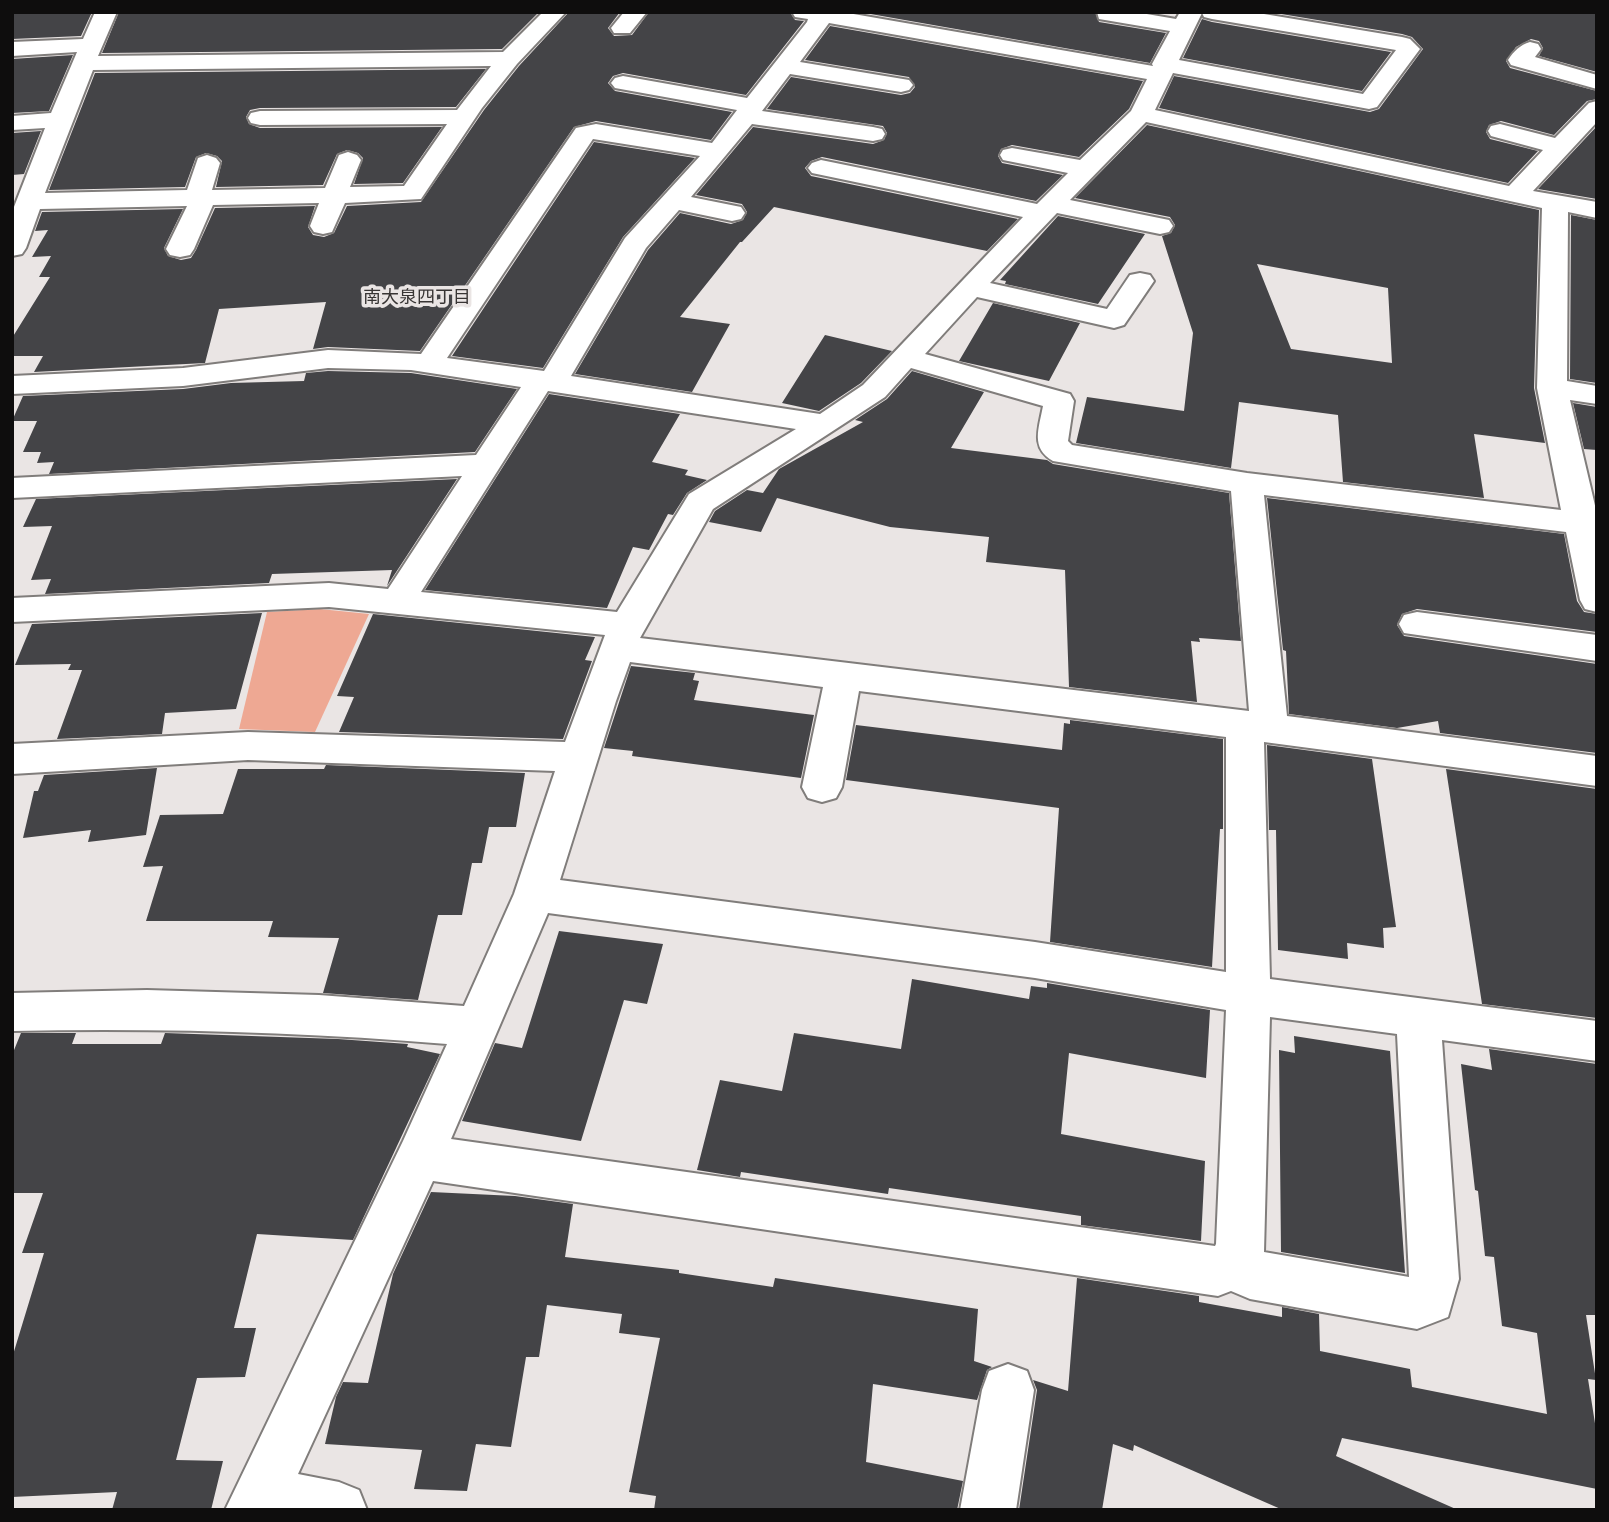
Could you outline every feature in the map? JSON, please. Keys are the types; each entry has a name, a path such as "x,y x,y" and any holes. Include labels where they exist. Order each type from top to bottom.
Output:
{"street":[{"path":"12,248 21,214 106,12"},
{"path":"21,214 200,198 412,194 509,59 555,12"},
{"path":"397,602 635,244 718,151 785,66 818,23 814,13 976,31 1161,69 1369,102 1409,49 1402,44 1212,12"},
{"path":"339,1510 256,1502 420,1157 535,894 597,701 622,637 701,502 874,391 1141,114 1187,19 1107,14"},
{"path":"12,49 87,54 509,59"},
{"path":"1518,62 1597,82"},
{"path":"785,66 901,85"},
{"path":"623,83 749,111 873,134"},
{"path":"1515,195 1597,108"},
{"path":"1141,114 1515,195 1597,210"},
{"path":"260,118 465,117"},
{"path":"12,124 60,119"},
{"path":"429,363 585,133 596,131 718,151"},
{"path":"1500,131 1560,147"},
{"path":"1012,155 1086,169"},
{"path":"323,226 348,160"},
{"path":"180,249 201,204 207,163"},
{"path":"821,168 1048,209 1160,226"},
{"path":"673,201 732,213"},
{"path":"1555,203 1552,388 1589,524 1597,600"},
{"path":"971,288 1114,319 1140,281"},
{"path":"906,358 1059,401 1052,441 1055,449 1064,454 1247,483 1589,524"},
{"path":"12,385 183,377 328,359 429,363 826,424"},
{"path":"1552,388 1597,395"},
{"path":"12,488 487,465"},
{"path":"420,1157 1218,1270 1232,1265 1241,1247 1257,726 1247,483"},
{"path":"12,610 329,595 397,602 622,637 844,676 1597,771"},
{"path":"1416,624 1597,648"},
{"path":"822,787 844,676"},
{"path":"12,759 248,746 581,757"},
{"path":"535,894 1035,960 1248,995 1597,1041"},
{"path":"12,1012 160,1009 319,1014 478,1027"},
{"path":"1232,1265 1250,1274 1417,1304 1430,1299 1434,1279 1418,1018"},
{"path":"988,1510 1008,1390"}],"shaded area":[{"path":"320,609 369,614 315,732 239,729 267,612"}],"building":[{"path":"92,12 81,36 12,39 12,14"},
{"path":"119,12 539,12 502,49 102,53"},
{"path":"569,12 620,12 608,28 614,36 632,35 649,12 790,12 795,20 804,21 746,95 623,73 613,76 608,83 615,91 732,112 711,140 596,121 574,127 420,351 328,347 313,349 326,302 219,309 205,363 34,372 43,356 12,356 12,338 50,277 39,277 51,256 32,257 48,230 35,231 42,212 183,209 164,248 168,256 181,260 191,258 215,208 315,206 308,227 313,235 324,237 334,233 347,206 421,202 484,110 519,66"},
{"path":"859,12 1095,12 1099,22 1166,33 1150,63"},
{"path":"1269,12 1597,12 1597,72 1539,56 1543,48 1539,41 1531,39 1516,47 1506,61 1510,68 1597,91 1597,99 1587,101 1554,135 1501,121 1489,125 1486,132 1490,139 1538,151 1508,183 1159,108 1174,76 1370,112 1379,109 1423,49 1412,37 1402,34"},
{"path":"1202,19 1391,52 1362,91 1183,58"},
{"path":"830,26 1143,81 1129,109 1079,157 1012,145 1001,149 998,156 1002,163 1063,175 1036,201 822,157 811,161 805,168 811,176 1018,219 987,251 774,207 740,242 680,317 730,324 692,392 575,374 648,250 680,213 731,224 743,220 747,212 742,204 696,195 753,127 873,144 884,140 887,133 883,126 767,109 791,77 901,95 910,93 915,87 909,77 805,60"},
{"path":"73,55 49,111 12,113 12,59"},
{"path":"486,69 456,107 260,108 250,110 246,117 249,124 260,128 442,127 403,183 354,184 363,158 358,153 347,150 337,154 323,185 216,187 222,161 217,156 206,153 196,157 185,187 49,190 95,73"},
{"path":"1147,125 1539,210 1534,388 1545,443 1474,434 1484,498 1343,482 1338,415 1239,402 1231,468 1076,443 1087,397 1184,411 1193,333 1162,236 1171,233 1175,225 1170,217 1075,198","holes":["1257,264 1388,288 1392,363 1291,349"]},
{"path":"1597,126 1597,199 1538,189"},
{"path":"41,131 24,174 12,175 12,133"},
{"path":"594,142 695,158 623,237 543,368 452,356"},
{"path":"1571,215 1597,220 1597,383 1570,379"},
{"path":"1058,216 1145,234 1098,304 1005,284 1006,281 1000,280"},
{"path":"993,303 1080,323 1049,381 959,361"},
{"path":"825,335 892,351 861,383 819,411 782,403"},
{"path":"912,371 984,392 951,448 1047,460 1053,464 1229,493 1241,641 1199,638 1200,642 1191,641 1197,702 1069,687 1065,570 986,562 989,537 890,527 777,498 761,532 709,522 715,511 747,490 763,493 779,469 863,422 855,420 887,399"},
{"path":"306,373 411,373 517,389 475,452 49,474 54,462 37,463 41,452 23,452 37,421 12,421 23,396 304,381"},
{"path":"549,394 680,414 652,462 688,470 685,475 707,480 687,493 673,515 668,514 649,550 633,547 607,608 425,590"},
{"path":"1573,403 1597,407 1597,450 1584,449"},
{"path":"457,479 387,586 392,570 272,574 269,583 45,594 51,579 31,580 52,526 23,527 36,499"},
{"path":"1267,498 1564,534 1577,601 1584,612 1597,614 1597,632 1417,609 1402,614 1397,625 1404,636 1597,664 1597,753 1440,733 1438,721 1397,728 1289,714 1286,651 1283,650"},
{"path":"262,613 236,709 165,713 162,734 57,739 82,670 68,670 71,664 15,665 32,624"},
{"path":"373,614 595,637 585,660 592,661 563,739 339,732 354,697 337,696"},
{"path":"631,666 695,673 693,680 699,681 694,700 814,715 801,778 632,756 633,751 604,748"},
{"path":"1070,720 1223,739 1223,829 1220,829 1212,967 1050,942 1059,808 846,780 856,725 1062,750 1064,723 1070,724"},
{"path":"1267,745 1372,759 1396,927 1383,928 1384,948 1347,943 1348,959 1278,950 1276,830 1269,830"},
{"path":"326,765 525,773 516,827 489,827 482,863 472,863 462,915 438,915 418,1000 323,993 339,938 268,937 273,921 146,921 163,866 143,867 160,815 223,814 238,769 324,769"},
{"path":"157,768 146,835 88,842 91,830 23,838 34,791 38,791 44,775"},
{"path":"1446,769 1597,789 1597,1018 1482,1004"},
{"path":"559,931 663,944 647,1004 624,1000 581,1141 462,1121 495,1043 522,1048"},
{"path":"912,979 1029,999 1031,986 1047,988 1047,983 1210,1010 1206,1078 1069,1053 1061,1134 1205,1161 1201,1241 1081,1225 1081,1216 889,1188 888,1194 741,1172 740,1177 697,1170 720,1080 782,1091 794,1033 901,1049"},
{"path":"21,1033 76,1033 72,1044 161,1044 165,1033 338,1039 408,1044 407,1047 440,1054 353,1240 257,1234 234,1328 256,1328 245,1377 197,1378 176,1460 223,1461 211,1510 112,1510 117,1492 12,1497 12,1358 44,1253 22,1253 43,1193 12,1193 12,1055"},
{"path":"1294,1036 1390,1051 1405,1273 1281,1252 1279,1050 1295,1053"},
{"path":"1489,1049 1597,1064 1597,1315 1586,1315 1596,1380 1588,1379 1597,1436 1597,1489 1342,1438 1336,1456 1458,1510 1283,1510 1134,1445 1133,1451 1113,1444 1102,1510 1019,1510 1037,1390 1033,1380 1068,1391 1077,1278 1199,1296 1199,1302 1282,1317 1282,1307 1319,1314 1320,1351 1410,1369 1412,1387 1547,1414 1537,1333 1502,1326 1494,1257 1485,1256 1461,1064 1492,1070"},
{"path":"431,1192 515,1196 573,1204 565,1257 679,1270 679,1273 773,1287 775,1278 978,1309 974,1361 992,1367 987,1370 977,1400 873,1384 866,1462 963,1481 957,1510 654,1510 656,1496 629,1492 660,1338 619,1333 622,1314 547,1305 539,1357 526,1357 511,1447 476,1444 467,1491 414,1489 422,1450 325,1444 336,1397 343,1382 368,1383 393,1274"}],"district":[{"name":"南大泉四丁目","path":"417,298"}]}
